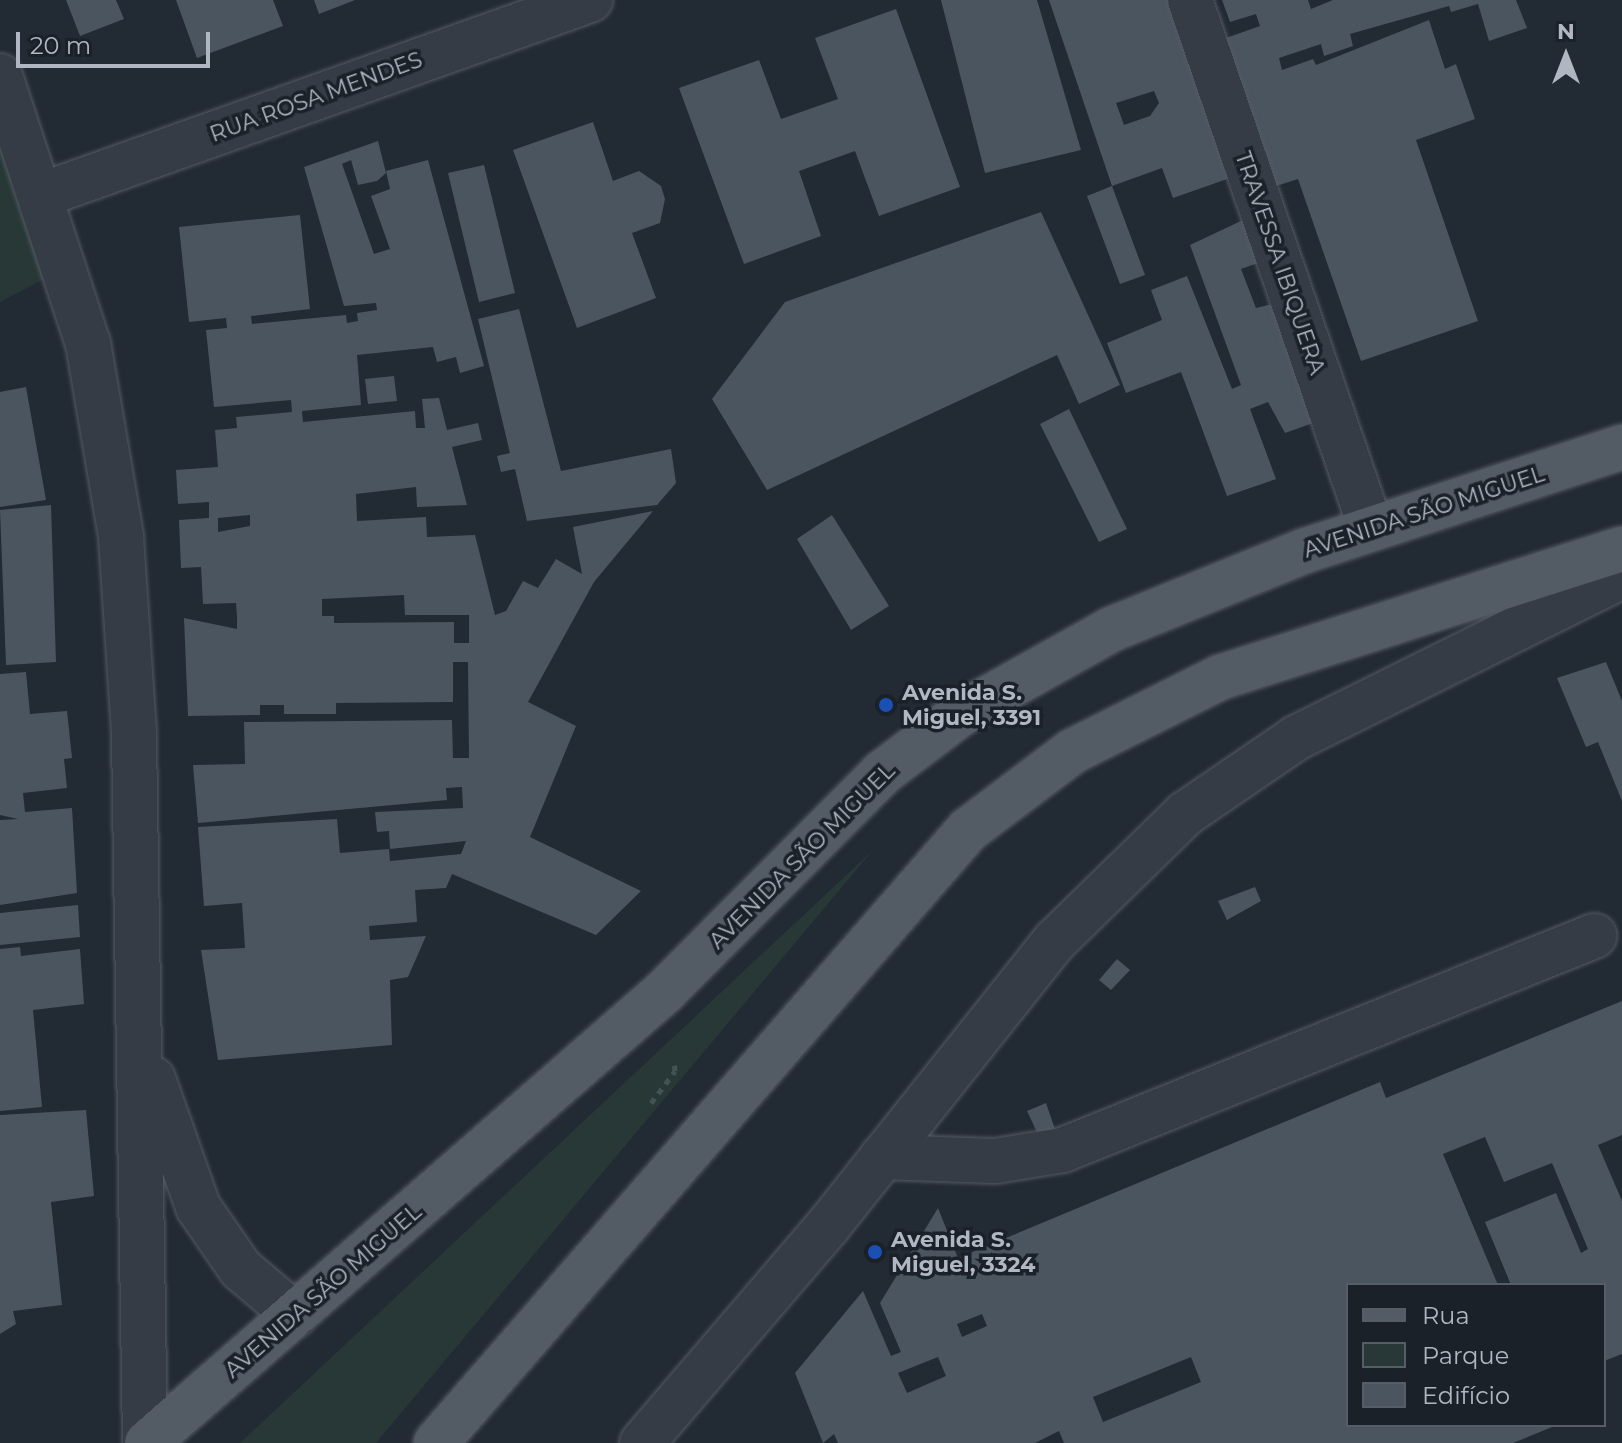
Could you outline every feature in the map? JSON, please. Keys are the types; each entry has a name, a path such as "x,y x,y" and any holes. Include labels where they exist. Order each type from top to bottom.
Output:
{"main road":[{"name":"AVENIDA SÃO MIGUEL","path":"146,1443 664,992 882,773 960,714 1112,629 1370,525 1622,447"},
{"path":"436,1443 979,821 1073,751 1221,677 1622,549"}],"street":[{"name":"RUA ROSA MENDES","path":"42,195 590,0"},
{"name":"TRAVESSA IBIQUERA","path":"1190,0 1370,525"},
{"path":"0,76 8,125 42,195 88,343 121,537 134,735 146,1443"},
{"path":"645,1442 882,1157 1055,941 1185,814 1296,738 1622,576"},
{"path":"882,1157 995,1161 1063,1150 1594,936"},
{"path":"138,1027 198,1207 241,1269 295,1315"}],"green space":[{"path":"0,83 65,268 0,302"},
{"path":"873,850 376,1443 240,1443"}],"building":[{"path":"66,0 116,0 124,19 80,36"},
{"path":"176,0 273,0 283,26 197,58"},
{"path":"314,0 355,0 319,14"},
{"path":"941,0 1037,0 1081,150 985,173"},
{"path":"1049,0 1169,0 1230,178 1173,198 1162,168 1112,186","holes":["1154,91 1159,103 1150,116 1124,125 1116,103"]},
{"path":"1222,0 1308,0 1311,9 1333,0 1516,0 1527,28 1489,41 1478,4 1451,12 1449,6 1350,34 1353,46 1324,56 1321,44 1279,58 1282,70 1313,59 1316,65 1429,20 1445,69 1456,64 1475,119 1416,140 1478,321 1361,361 1298,179 1273,187 1223,39 1260,26 1256,14 1230,22"},
{"path":"896,9 960,187 879,216 855,151 799,171 821,236 744,264 679,88 759,60 781,119 838,99 815,38"},
{"path":"593,122 613,181 639,171 661,186 665,199 660,223 632,233 656,298 577,328 513,150"},
{"path":"378,141 386,173 377,181 358,185 351,160 342,164 374,254 390,249 371,196 390,189 386,171 428,160 484,366 460,373 456,357 437,362 433,347 357,355 361,405 302,411 303,422 415,411 416,428 425,428 422,399 439,398 447,430 478,423 482,440 452,447 467,505 417,507 416,487 356,494 357,521 426,517 427,537 475,535 495,615 506,611 523,581 538,588 556,559 582,574 573,527 653,511 594,582 528,702 576,726 530,837 641,891 596,935 452,874 446,888 415,890 417,922 369,926 370,940 426,936 408,977 390,980 392,1045 218,1060 201,950 245,948 242,903 204,906 198,827 337,819 340,853 389,849 390,861 461,854 466,841 390,849 389,831 377,832 375,812 463,808 462,787 446,788 447,800 198,823 193,765 245,764 244,722 452,720 453,758 469,758 468,662 453,662 453,702 336,703 336,714 284,714 284,705 260,705 260,715 188,716 184,618 237,629 237,617 236,603 203,604 201,567 181,568 179,520 209,518 209,502 178,504 176,470 218,467 215,430 237,428 236,417 292,412 291,400 214,407 206,330 227,328 226,318 189,322 179,227 300,215 310,309 251,316 252,324 346,315 347,323 358,321 357,313 377,310 376,303 344,306 304,167","holes":["250,515 250,526 218,532 218,518","404,595 405,615 469,615 469,643 454,643 454,622 334,623 334,616 322,616 322,599"]},
{"path":"484,165 515,293 479,302 448,173"},
{"path":"1112,186 1145,275 1120,284 1087,196"},
{"path":"1041,212 1120,385 1079,404 1057,355 767,490 712,399 785,302"},
{"path":"1243,220 1258,263 1241,269 1256,308 1272,304 1313,423 1285,433 1268,402 1250,409 1276,479 1227,496 1181,372 1126,393 1107,343 1162,320 1151,290 1187,276 1232,389 1241,385 1190,245"},
{"path":"519,309 561,471 671,449 676,483 657,505 527,521 515,469 501,472 497,456 510,453 478,319"},
{"path":"394,376 397,401 368,404 365,379"},
{"path":"26,387 46,500 0,507 0,392"},
{"path":"1069,409 1127,529 1099,542 1040,424"},
{"path":"51,505 56,662 6,665 0,510"},
{"path":"832,515 889,606 851,630 797,539"},
{"path":"1606,662 1622,701 1622,801 1598,742 1586,747 1557,678"},
{"path":"26,672 30,714 67,711 72,758 64,759 67,788 23,793 25,812 72,808 77,893 0,905 0,820 18,819 0,815 0,674"},
{"path":"1255,887 1261,901 1227,920 1218,901"},
{"path":"78,905 80,937 0,945 0,913"},
{"path":"20,947 21,956 80,949 84,1004 33,1010 42,1107 0,1111 0,949"},
{"path":"1117,959 1130,970 1111,990 1099,980"},
{"path":"1622,1001 1622,1135 1598,1145 1622,1201 1622,1354 1606,1360 1606,1283 1510,1283 1485,1222 1556,1193 1581,1253 1588,1249 1552,1163 1504,1182 1485,1137 1443,1154 1497,1283 1346,1283 1346,1427 1552,1427 1513,1443 1064,1443 1059,1431 1035,1443 838,1443 834,1434 823,1443 795,1373 863,1291 891,1356 901,1352 880,1303 938,1208 958,1258 1380,1082 1386,1098","holes":["982,1314 987,1326 962,1337 957,1324","938,1357 946,1376 907,1393 898,1373","1191,1357 1201,1382 1103,1422 1093,1397"]},
{"path":"1046,1103 1058,1138 1043,1145 1027,1111"},
{"path":"86,1110 94,1196 51,1202 62,1305 13,1311 16,1324 0,1334 0,1115"}],"place":[{"name":"Avenida S. Miguel, 3391","path":"886,705"},
{"name":"Avenida S. Miguel, 3324","path":"875,1252"}]}
